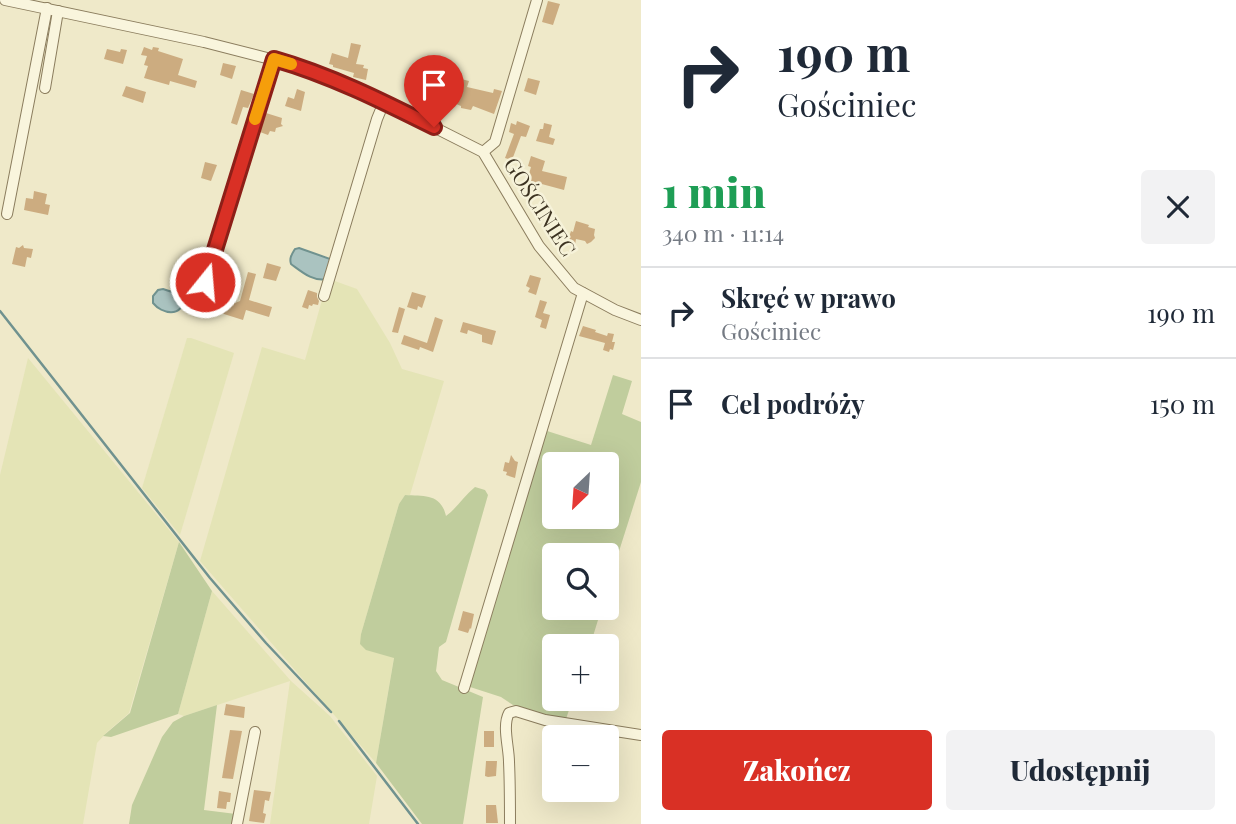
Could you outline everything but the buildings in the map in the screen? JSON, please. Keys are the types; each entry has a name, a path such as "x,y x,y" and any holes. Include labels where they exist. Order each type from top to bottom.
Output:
{"street":[{"name":"GOŚCINIEC","path":"5,0 204,41 274,59 322,74 384,102 483,152 539,246 574,288 615,310 641,320"},
{"path":"483,152 495,142 537,0"},
{"path":"7,214 47,8"},
{"path":"45,88 58,10"},
{"path":"198,305 274,59"},
{"path":"324,296 384,102"},
{"path":"464,688 583,293"},
{"path":"510,824 506,718 509,713 516,711 545,720 641,735"},
{"path":"237,824 255,732"}],"green space":[{"path":"332,280 357,289 390,343 402,369 444,381 410,495 405,495 399,504 361,634 394,657 376,763 200,561 262,347 305,360 322,300"},
{"path":"187,338 234,353 180,535 142,488"},
{"path":"28,358 179,542 129,713 97,743 83,824 0,824 0,475"},
{"path":"613,375 632,381 622,414 641,422 641,482 619,551 619,543 542,543 542,620 598,620 594,634 542,634 542,711 569,711 566,719 513,705 501,697 467,686 544,430 591,445"},
{"path":"475,487 485,490 488,495 446,642 439,647 436,671 442,680 483,697 463,824 422,824 376,763 394,658 366,650 360,644 361,634 399,504 405,495 425,496 436,500 446,516"},
{"path":"179,542 212,591 178,714 111,737 103,736 130,713"},
{"path":"212,591 291,681 330,716 377,776 369,824 270,824 290,681 184,716 178,714"},
{"path":"217,705 204,810 236,814 234,824 129,824 132,805 162,737 173,722"}],"water":[{"path":"299,248 333,260 327,279 312,278 291,264 292,254"},
{"path":"163,289 183,299 182,305 175,312 161,310 153,303 153,296"}],"waterway":[{"path":"0,311 210,578 331,712"},
{"path":"339,721 418,824"}],"slow traffic":[{"path":"255,119 274,59 291,64"}],"route":[{"path":"205,282 274,59 322,74 434,127"}]}
